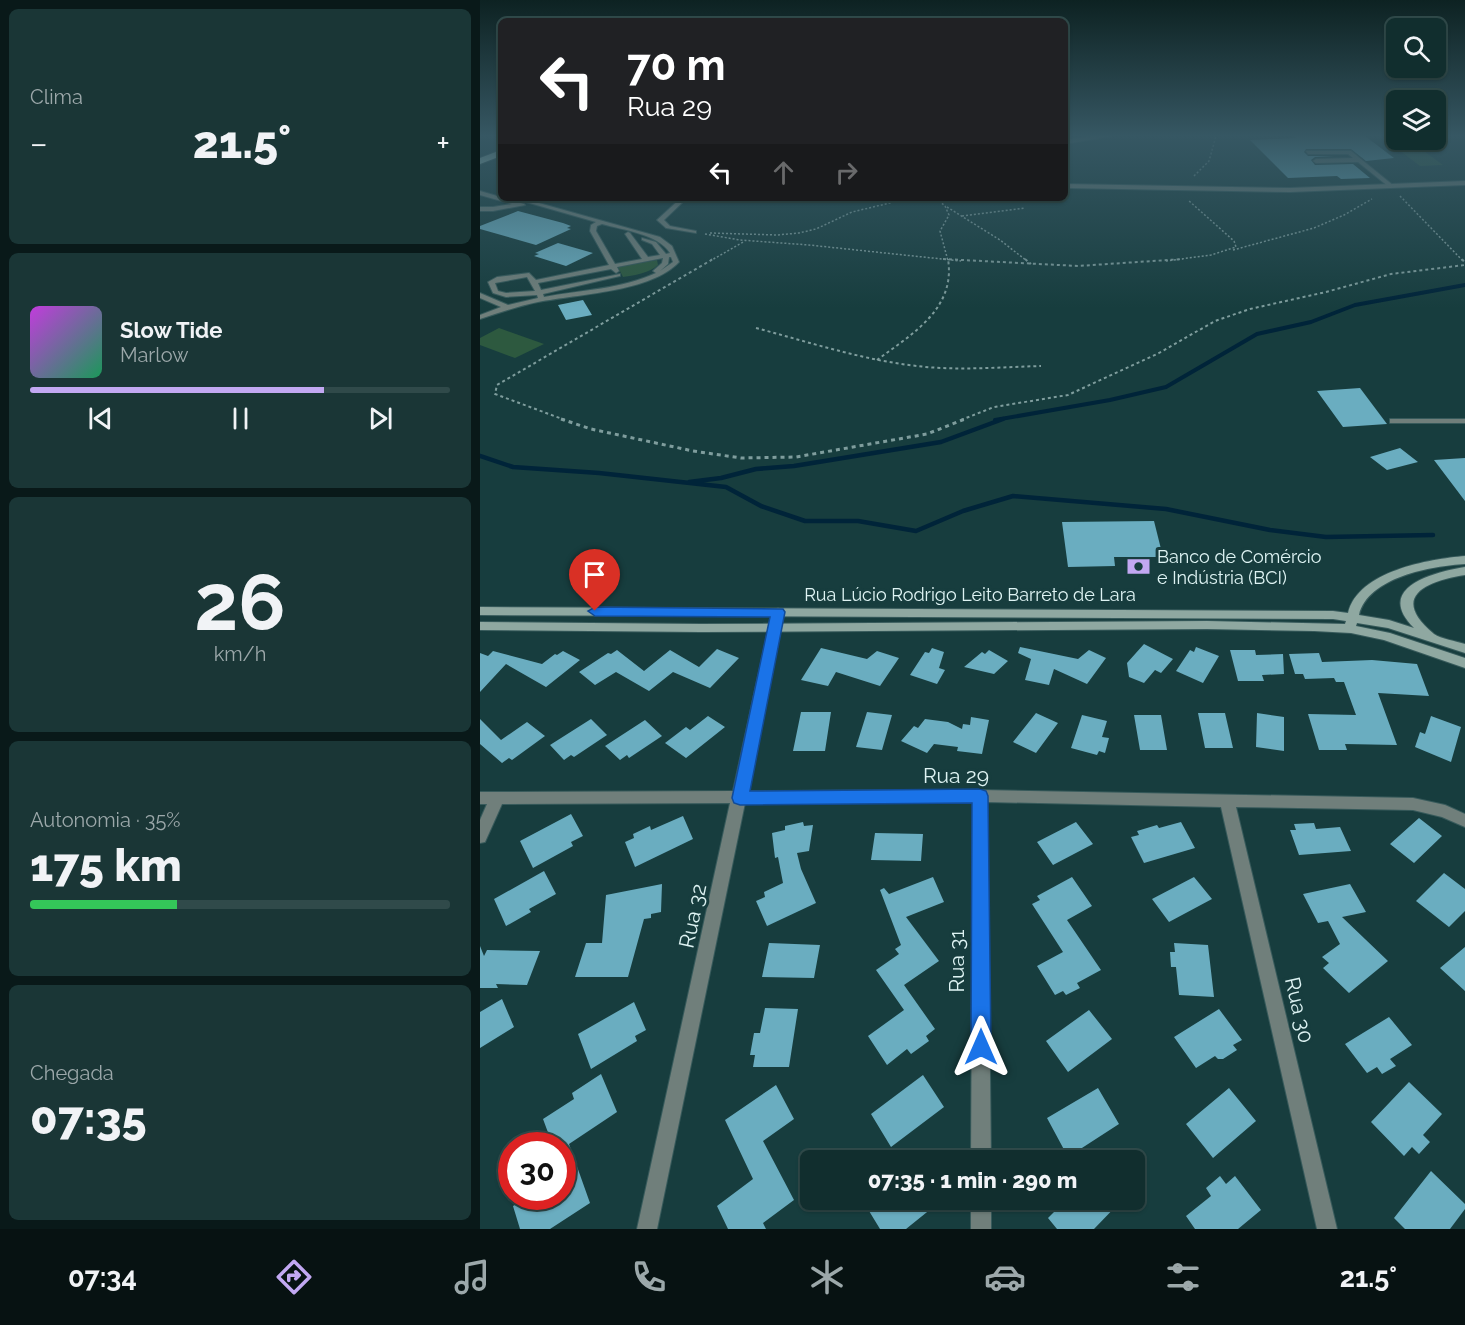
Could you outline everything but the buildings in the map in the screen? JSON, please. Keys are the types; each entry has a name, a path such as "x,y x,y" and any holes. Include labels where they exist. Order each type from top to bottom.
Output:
{"street":[{"path":"1351,623 1365,596 1410,568 1428,563 1465,560"},
{"path":"1435,639 1411,617 1406,600 1410,592 1421,581 1465,571"},
{"name":"Rua Lúcio Rodrigo Leito Barreto de Lara","path":"480,611 777,619 1207,625 1351,623"},
{"name":"Rua Lúcio Rodrigo Leito Barreto de Lara","path":"480,626 690,628 777,619"},
{"name":"Rua 32","path":"647,1229 777,619"},
{"path":"1351,623 1389,624 1465,650"},
{"path":"1351,623 1465,663"},
{"name":"Rua 29","path":"480,798 980,796 1413,804 1446,811 1465,821"},
{"name":"Rua 31","path":"980,796 981,1150"},
{"path":"480,837 497,798"},
{"name":"Rua 30","path":"1227,801 1327,1229"},
{"path":"981,1210 981,1229"}],"lane":[{"path":"480,194 498,197"},
{"path":"490,196 493,209"},
{"path":"517,201 598,224 658,237 664,241 673,254 676,262 669,270 649,279 621,280"},
{"path":"480,208 493,209 517,201 526,201 654,243 664,256 665,264 659,270 621,280 540,295 507,296 495,292 491,282 497,279 530,276 540,295"},
{"path":"681,201 660,220 668,227 694,232"},
{"path":"598,224 593,231 621,280"},
{"path":"628,234 646,259"},
{"path":"634,243 658,237"},
{"path":"534,282 673,254"},
{"path":"480,294 507,307"},
{"path":"480,317 540,295"},
{"path":"1392,421 1465,421"}],"path":[{"path":"1398,193 1465,264"},
{"path":"1186,197 1234,241 1236,247 1228,251"},
{"path":"898,201 852,212 816,229 799,233 777,235 703,233 745,242 789,243 948,260 1032,265 1130,265 1199,257 1279,240 1343,216 1374,198"},
{"path":"939,201 1000,240 1032,265"},
{"path":"877,360 913,333 940,307 949,282 948,260 940,231 949,215 945,206"},
{"path":"961,216 1025,208"},
{"path":"745,242 517,372 497,385 495,394 506,400 591,429 693,451 741,458 796,457 927,434 994,407 1068,395 1159,354 1215,321 1250,309 1326,292 1390,274 1465,264"},
{"path":"756,328 877,360 918,366 957,369 1041,366"}],"green space":[{"path":"657,260 658,265 646,272 623,277 618,267"},
{"path":"499,328 544,344 515,358 480,345 480,338"}],"waterway":[{"path":"995,420 1110,400 1166,387 1257,334 1311,322 1355,305 1465,285"},
{"path":"689,482 721,478 756,469 794,466 941,442 1003,419"},
{"path":"480,456 513,467 599,473 726,487 761,506 805,521 858,521 916,531 963,511 1013,496 1166,509 1270,530 1326,537 1433,535"}],"place":[{"name":"Banco de Comércio e Indústria (BCI)","path":"1139,567"}],"route":[{"path":"595,611 778,612 740,798 980,796 981,1047"}]}
